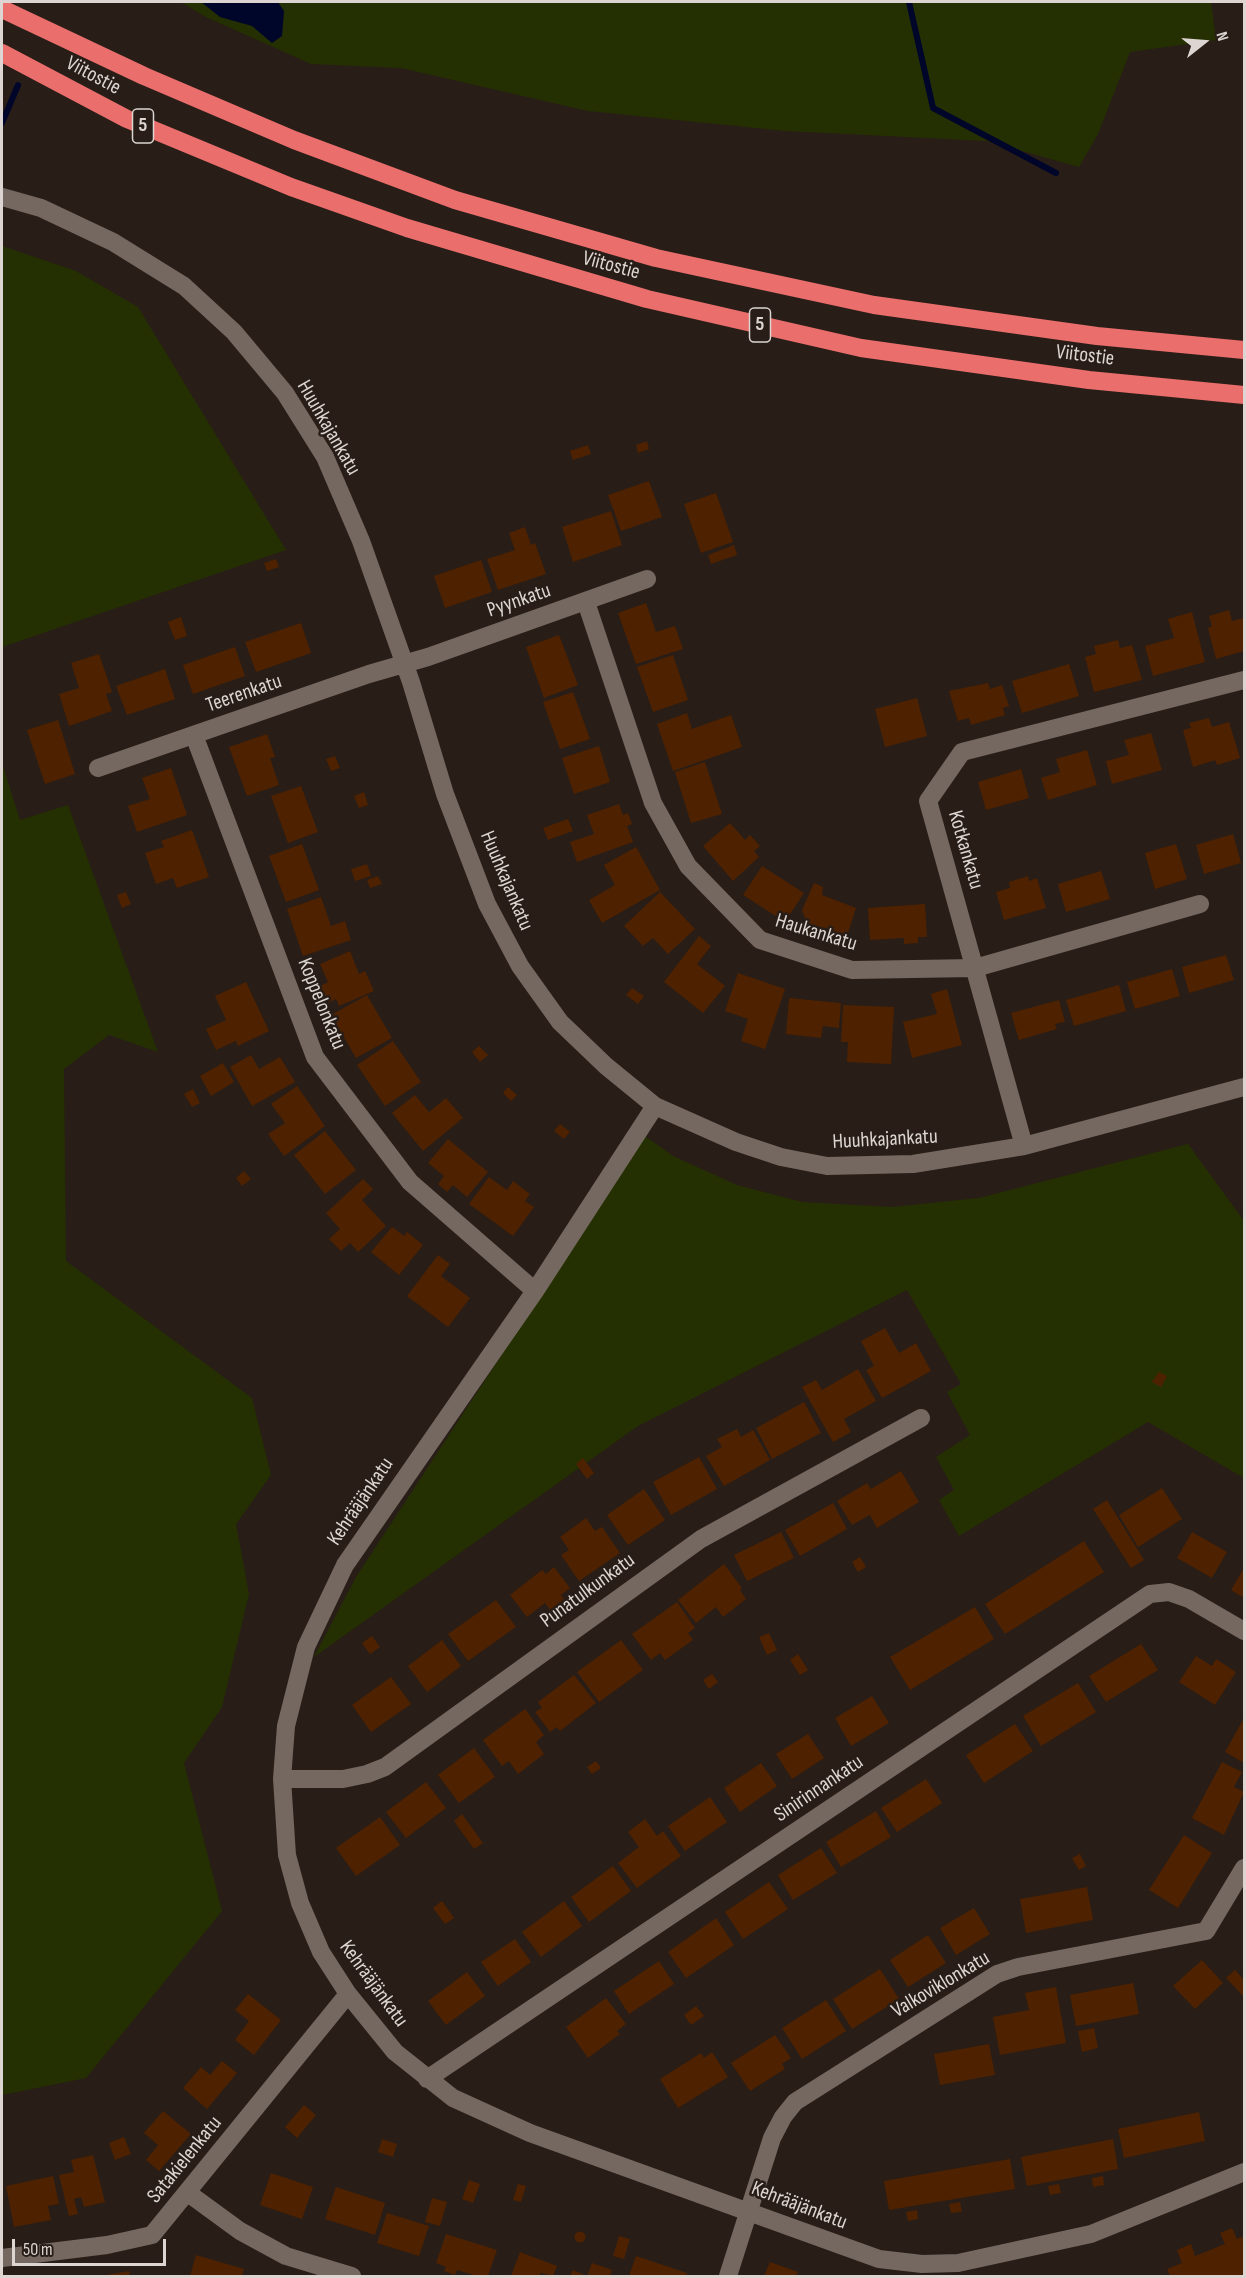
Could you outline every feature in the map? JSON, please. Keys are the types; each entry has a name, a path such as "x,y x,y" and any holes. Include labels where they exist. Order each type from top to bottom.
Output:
{"highway":[{"path":"15,2 70,40"},
{"name":"Viitostie","path":"2,9 144,76 294,140 455,200 656,258 874,305 1097,336 1245,350"},
{"name":"Viitostie","path":"2,53 126,119 291,187 407,228 647,299 861,348 1089,380 1245,395"}],"street":[{"name":"Huuhkajankatu","path":"2,197 41,208 113,242 184,286 234,332 285,393 325,457 361,541 405,664 445,794 487,904 520,966 560,1022 606,1066 655,1106 736,1142 781,1157 827,1166 913,1164 1024,1146 1245,1087"},
{"name":"Pyynkatu","path":"405,664 647,579"},
{"name":"Haukankatu","path":"586,602 653,803 688,866 760,940 852,970 975,968 1200,904"},
{"name":"Teerenkatu","path":"98,768 405,664"},
{"name":"Kotkankatu","path":"1024,1146 928,801 962,752 1245,680"},
{"name":"Koppelonkatu","path":"194,735 315,1057 410,1182 535,1291"},
{"name":"Kehrääjänkatu","path":"655,1106 535,1291 345,1565 306,1647 286,1726 282,1779 287,1855 300,1904 321,1952 348,1994 395,2052 453,2098 531,2133 879,2259 958,2263 1091,2234 1245,2172"},
{"name":"Punatulkunkatu","path":"282,1779 343,1779 385,1767 701,1539 921,1418"},
{"name":"Sinirinnankatu","path":"427,2079 1150,1594 1169,1592 1189,1599 1245,1631"},
{"name":"Valkoviklonkatu","path":"728,2277 772,2138 783,2117 795,2102 997,1974 1018,1967 1206,1931 1245,1868"},
{"name":"Satakielenkatu","path":"2,2258 107,2245 152,2235 348,1994"},
{"path":"188,2193 240,2231 286,2256 352,2277"}],"green space":[{"path":"181,2 1211,2 1216,40 1130,52 1098,134 1079,167 987,141 786,131 588,111 401,68 311,64 206,17"},
{"path":"2,246 76,271 138,307 286,550 2,647"},
{"path":"2,763 20,820 68,805 158,1052 109,1035 64,1069 66,1261 252,1398 271,1475 236,1524 249,1594 222,1707 184,1763 222,1911 86,2078 2,2095"},
{"path":"645,1136 673,1156 737,1185 802,1202 892,1207 979,1198 1188,1144 1244,1221 1244,1478 1148,1422 959,1536 939,1500 954,1490 936,1457 970,1435 947,1392 961,1384 907,1290 638,1426 314,1657 356,1577"}],"water":[{"path":"201,2 278,2 284,11 282,36 272,43 252,26 220,17"}],"building":[{"path":"647,441 649,449 638,453 636,445"},
{"path":"588,445 591,454 573,460 570,451"},
{"path":"649,481 662,517 621,531 608,495"},
{"path":"716,493 733,542 701,553 684,504"},
{"path":"611,511 622,545 573,562 562,527"},
{"path":"525,527 531,545 535,543 546,574 498,590 487,559 515,550 509,533"},
{"path":"734,545 737,555 711,564 708,555"},
{"path":"276,559 279,567 267,571 264,563"},
{"path":"481,560 492,592 445,608 434,576"},
{"path":"646,603 656,632 675,626 683,649 636,664 618,613"},
{"path":"1229,610 1232,621 1244,618 1244,651 1216,659 1208,628 1212,626 1209,616"},
{"path":"1192,612 1205,662 1153,676 1145,646 1174,638 1168,619"},
{"path":"181,617 187,636 175,640 168,622"},
{"path":"301,623 311,653 256,672 245,642"},
{"path":"559,635 578,685 544,698 526,647"},
{"path":"1118,640 1120,648 1132,645 1142,680 1094,692 1085,657 1096,654 1094,646"},
{"path":"235,647 245,676 193,694 183,665"},
{"path":"99,654 112,692 106,694 112,711 69,726 59,694 79,688 71,663"},
{"path":"673,655 688,700 653,712 637,667"},
{"path":"1069,664 1079,696 1022,713 1012,681"},
{"path":"165,669 175,699 127,715 116,686"},
{"path":"988,683 990,689 1002,685 1009,706 1003,708 1005,715 971,725 969,718 958,721 949,691"},
{"path":"573,692 590,739 560,749 543,702"},
{"path":"917,698 927,736 885,747 875,709"},
{"path":"687,713 692,729 731,715 742,747 673,771 657,724"},
{"path":"1209,718 1212,727 1229,722 1240,758 1217,765 1215,760 1193,767 1183,730 1191,728 1189,723"},
{"path":"58,720 75,774 45,784 27,730"},
{"path":"1151,733 1162,770 1112,784 1106,761 1129,755 1124,740"},
{"path":"267,734 275,757 270,758 279,785 247,796 229,747"},
{"path":"599,746 610,782 574,794 562,758"},
{"path":"1087,750 1097,785 1048,800 1041,778 1060,772 1056,759"},
{"path":"335,756 340,768 331,771 326,759"},
{"path":"705,762 722,814 691,823 675,772"},
{"path":"171,768 187,815 137,832 128,806 150,799 142,778"},
{"path":"1021,769 1029,798 986,810 978,782"},
{"path":"301,786 318,832 288,843 271,796"},
{"path":"364,792 368,805 359,808 354,796"},
{"path":"619,804 623,815 628,813 632,824 627,826 633,842 577,862 570,842 594,834 587,815"},
{"path":"568,819 573,831 548,840 543,828"},
{"path":"730,823 745,840 750,835 760,846 754,851 759,857 733,881 703,846"},
{"path":"192,830 209,877 177,888 173,878 156,884 145,853 164,847 161,841"},
{"path":"1233,834 1241,863 1204,874 1196,845"},
{"path":"302,844 319,890 286,902 269,856"},
{"path":"1176,844 1187,879 1155,889 1145,853"},
{"path":"636,847 660,890 602,923 589,900 615,885 604,865"},
{"path":"367,864 371,876 355,881 351,869"},
{"path":"762,866 804,893 785,922 743,895"},
{"path":"1101,871 1110,899 1066,912 1058,884"},
{"path":"378,876 382,884 370,888 367,880"},
{"path":"1028,876 1029,881 1037,878 1046,908 1004,920 996,892 1010,888 1009,882"},
{"path":"814,883 823,887 822,895 856,908 846,939 808,927 802,910"},
{"path":"126,892 131,904 122,908 117,895"},
{"path":"660,892 695,929 668,954 653,938 643,946 624,926"},
{"path":"321,897 331,926 345,921 351,940 303,956 287,909"},
{"path":"925,904 927,937 918,937 918,943 904,944 904,938 870,940 868,908"},
{"path":"699,936 711,946 697,964 725,986 703,1013 664,982"},
{"path":"350,951 359,974 365,971 374,991 339,1006 336,999 325,1004 318,987 328,982 320,964"},
{"path":"1226,955 1234,980 1189,993 1182,967"},
{"path":"1172,969 1180,996 1135,1009 1127,982"},
{"path":"738,973 785,989 765,1049 741,1041 748,1019 725,1011"},
{"path":"246,982 269,1031 238,1046 236,1041 216,1050 206,1029 226,1020 215,996"},
{"path":"1119,985 1126,1011 1074,1026 1066,1000"},
{"path":"632,988 644,996 638,1004 626,995"},
{"path":"947,989 962,1045 912,1058 903,1022 937,1014 931,994"},
{"path":"367,995 392,1038 356,1058 331,1015"},
{"path":"789,998 841,1003 839,1028 823,1026 821,1038 786,1034"},
{"path":"1059,1000 1065,1022 1055,1024 1057,1029 1019,1040 1011,1013"},
{"path":"843,1005 894,1007 891,1064 847,1062 848,1042 841,1042"},
{"path":"393,1041 421,1082 385,1106 357,1065"},
{"path":"479,1046 488,1055 480,1062 472,1052"},
{"path":"251,1055 259,1069 280,1057 295,1082 252,1106 230,1067"},
{"path":"223,1063 234,1082 211,1096 200,1076"},
{"path":"297,1086 325,1126 284,1156 268,1134 285,1123 271,1104"},
{"path":"508,1087 517,1095 511,1101 503,1093"},
{"path":"193,1089 200,1103 192,1107 184,1094"},
{"path":"415,1095 429,1112 446,1098 463,1118 423,1151 392,1113"},
{"path":"560,1124 570,1132 564,1139 554,1131"},
{"path":"325,1131 356,1170 325,1194 294,1155"},
{"path":"448,1139 488,1172 467,1197 453,1185 447,1192 438,1184 444,1176 428,1163"},
{"path":"244,1171 251,1179 242,1186 236,1178"},
{"path":"489,1177 507,1190 513,1181 530,1194 525,1201 534,1207 513,1236 469,1204"},
{"path":"363,1179 373,1189 362,1200 386,1226 358,1252 350,1243 341,1251 329,1239 340,1229 326,1213"},
{"path":"392,1227 404,1236 407,1232 423,1245 399,1275 371,1252"},
{"path":"438,1255 450,1264 441,1276 470,1298 448,1327 407,1296"},
{"path":"885,1328 899,1353 916,1343 931,1371 882,1398 866,1370 874,1366 861,1341"},
{"path":"858,1369 876,1401 844,1419 851,1432 833,1442 802,1387 816,1380 822,1390"},
{"path":"1159,1372 1167,1376 1161,1387 1152,1382"},
{"path":"804,1402 821,1433 772,1459 756,1428"},
{"path":"737,1429 741,1437 753,1430 770,1460 724,1486 706,1456 722,1447 717,1439"},
{"path":"699,1457 717,1489 671,1515 653,1482"},
{"path":"583,1458 594,1473 587,1479 576,1464"},
{"path":"901,1471 919,1502 877,1528 870,1515 852,1525 837,1501 867,1483 871,1489"},
{"path":"1162,1488 1182,1519 1138,1547 1119,1515"},
{"path":"644,1489 665,1520 628,1545 607,1515"},
{"path":"1107,1500 1144,1560 1131,1568 1093,1509"},
{"path":"833,1503 847,1529 800,1556 785,1530"},
{"path":"586,1518 595,1531 602,1527 620,1553 579,1581 561,1555 569,1550 560,1537"},
{"path":"781,1532 794,1558 747,1581 734,1555"},
{"path":"1192,1532 1227,1552 1212,1578 1177,1558"},
{"path":"1084,1541 1104,1572 1005,1634 985,1604"},
{"path":"860,1557 866,1567 858,1572 852,1562"},
{"path":"724,1564 742,1588 740,1590 746,1599 723,1617 716,1607 696,1623 678,1600"},
{"path":"554,1567 570,1588 561,1595 564,1599 550,1610 545,1603 527,1617 510,1595 542,1570 546,1574"},
{"path":"1244,1568 1244,1598 1231,1590"},
{"path":"496,1600 516,1627 468,1661 448,1634"},
{"path":"677,1602 695,1628 688,1633 693,1640 665,1660 660,1653 651,1660 632,1634"},
{"path":"975,1607 994,1639 910,1690 890,1657"},
{"path":"769,1633 777,1650 767,1655 759,1637"},
{"path":"372,1636 380,1647 370,1654 362,1643"},
{"path":"442,1640 461,1666 427,1692 408,1666"},
{"path":"621,1640 643,1670 599,1702 577,1672"},
{"path":"1141,1644 1158,1670 1106,1702 1089,1676"},
{"path":"798,1654 808,1670 800,1675 790,1660"},
{"path":"1196,1656 1212,1666 1216,1659 1236,1672 1215,1705 1179,1682"},
{"path":"712,1674 718,1682 709,1689 703,1680"},
{"path":"574,1675 596,1703 560,1731 557,1727 550,1732 535,1712 542,1708 538,1702"},
{"path":"391,1677 411,1704 371,1732 352,1705"},
{"path":"1078,1683 1096,1712 1041,1746 1023,1716"},
{"path":"872,1696 889,1723 851,1746 835,1718"},
{"path":"525,1709 544,1735 536,1742 544,1754 518,1774 509,1761 502,1766 483,1740"},
{"path":"1244,1718 1244,1763 1225,1752"},
{"path":"1015,1724 1033,1751 984,1783 966,1755"},
{"path":"808,1734 824,1758 792,1779 776,1754"},
{"path":"474,1748 495,1777 459,1803 438,1775"},
{"path":"596,1761 601,1768 592,1774 587,1767"},
{"path":"1222,1762 1242,1772 1234,1787 1244,1792 1224,1835 1192,1818"},
{"path":"761,1763 777,1786 740,1812 724,1788"},
{"path":"926,1779 942,1803 897,1832 881,1808"},
{"path":"426,1782 446,1808 406,1838 386,1812"},
{"path":"710,1797 727,1822 685,1851 668,1826"},
{"path":"876,1811 891,1837 841,1867 826,1842"},
{"path":"462,1814 483,1843 474,1849 454,1821"},
{"path":"380,1817 400,1845 356,1876 336,1848"},
{"path":"645,1819 657,1836 663,1831 681,1856 637,1888 618,1863 639,1847 628,1832"},
{"path":"1184,1835 1212,1853 1178,1908 1149,1890"},
{"path":"821,1848 837,1873 793,1900 778,1875"},
{"path":"1080,1854 1086,1866 1079,1870 1072,1858"},
{"path":"613,1866 631,1891 589,1922 571,1897"},
{"path":"769,1882 788,1909 743,1939 725,1912"},
{"path":"1087,1887 1093,1920 1026,1933 1020,1899"},
{"path":"442,1901 454,1918 445,1924 433,1908"},
{"path":"564,1901 582,1926 541,1957 522,1932"},
{"path":"974,1908 990,1934 956,1955 940,1928"},
{"path":"716,1918 734,1945 686,1978 668,1952"},
{"path":"928,1935 946,1963 908,1987 890,1960"},
{"path":"515,1939 531,1962 498,1986 481,1962"},
{"path":"1202,1960 1223,1983 1195,2009 1173,1986"},
{"path":"659,1961 674,1984 629,2014 614,1991"},
{"path":"880,1969 899,1999 852,2029 833,1999"},
{"path":"1235,1970 1244,1980 1243,1996 1226,1978"},
{"path":"467,1972 485,1996 446,2025 428,2001"},
{"path":"1133,1983 1139,2014 1076,2026 1070,1995"},
{"path":"1056,1987 1066,2043 1000,2055 993,2017 1029,2010 1025,1993"},
{"path":"248,1994 281,2020 254,2055 235,2040 249,2021 235,2010"},
{"path":"606,1998 626,2024 617,2031 620,2034 588,2058 566,2027"},
{"path":"826,2000 846,2031 802,2059 782,2028"},
{"path":"696,2006 704,2016 691,2025 684,2015"},
{"path":"1094,2028 1098,2048 1082,2052 1078,2031"},
{"path":"775,2035 791,2058 782,2064 785,2069 750,2091 731,2063"},
{"path":"989,2044 995,2075 940,2085 934,2054"},
{"path":"712,2052 728,2077 678,2108 660,2079 701,2053 704,2058"},
{"path":"222,2061 237,2073 207,2109 183,2088 201,2067 210,2075"},
{"path":"304,2105 316,2115 297,2138 285,2127"},
{"path":"163,2111 191,2134 159,2171 146,2160 158,2145 144,2133"},
{"path":"1199,2112 1205,2141 1124,2158 1118,2129"},
{"path":"124,2137 131,2154 115,2160 109,2143"},
{"path":"382,2139 397,2144 393,2157 378,2152"},
{"path":"1113,2139 1118,2169 1027,2186 1021,2157"},
{"path":"93,2155 105,2202 84,2207 81,2197 74,2199 78,2214 69,2216 59,2175 74,2172 71,2160"},
{"path":"1010,2159 1015,2189 889,2210 884,2181"},
{"path":"271,2173 313,2187 302,2219 260,2205"},
{"path":"53,2176 59,2204 48,2206 51,2220 14,2227 6,2186"},
{"path":"1103,2176 1104,2185 1093,2187 1092,2178"},
{"path":"469,2180 480,2184 473,2203 462,2199"},
{"path":"518,2184 526,2186 521,2202 513,2200"},
{"path":"1059,2184 1061,2193 1050,2195 1048,2186"},
{"path":"336,2187 385,2203 375,2235 325,2219"},
{"path":"432,2198 447,2202 440,2226 425,2222"},
{"path":"960,2202 962,2212 951,2213 949,2204"},
{"path":"917,2210 918,2219 908,2221 906,2212"},
{"path":"387,2213 429,2226 419,2256 377,2243"},
{"path":"1232,2228 1237,2239 1244,2236 1244,2276 1170,2276 1167,2269 1182,2263 1177,2250 1191,2244 1195,2256 1225,2244 1220,2233"},
{"path":"580,2232 584,2233 584,2241 580,2242 576,2241 575,2237 576,2233"},
{"path":"446,2234 497,2250 488,2276 477,2276 457,2270 455,2275 444,2271 446,2267 436,2263"},
{"path":"619,2236 630,2239 624,2259 613,2256"},
{"path":"520,2252 557,2266 553,2276 541,2273 539,2276 511,2276"},
{"path":"196,2255 244,2269 242,2276 190,2276"},
{"path":"636,2256 687,2273 686,2276 629,2276"},
{"path":"770,2262 798,2272 796,2276 764,2276"},
{"path":"592,2263 612,2270 610,2276 587,2276"},
{"path":"573,2270 587,2276 570,2276"},
{"path":"129,2271 130,2276 106,2276 106,2275"}],"waterway":[{"path":"909,2 933,108 1056,173"},
{"path":"2,123 18,85"}]}
